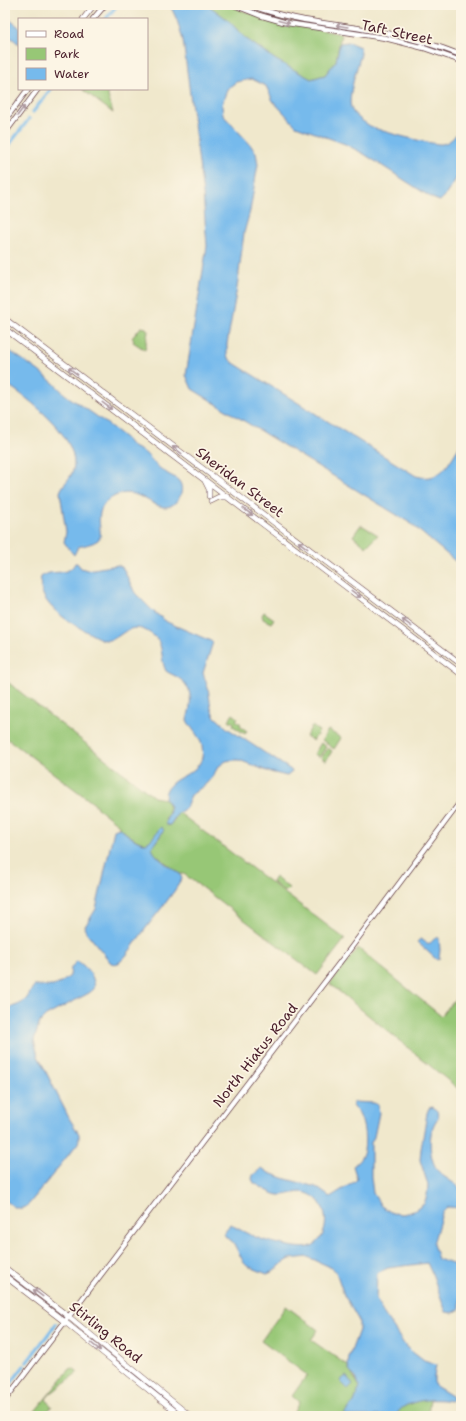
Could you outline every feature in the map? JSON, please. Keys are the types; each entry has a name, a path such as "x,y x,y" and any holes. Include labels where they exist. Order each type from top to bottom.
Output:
{"main road":[{"name":"Sheridan Street","path":"5,319 461,664"},
{"name":"Sheridan Street","path":"5,329 461,674"},
{"path":"204,479 209,489 210,498 228,497"},
{"path":"325,570 329,564"},
{"path":"434,653 438,647"},
{"name":"Stirling Road","path":"5,1268 69,1317 190,1416"},
{"name":"Stirling Road","path":"5,1276 65,1322 181,1416"}],"street":[{"path":"84,18 94,5"},
{"path":"94,18 105,5"},
{"name":"Taft Street","path":"234,5 259,15 287,23 385,38 461,61"},
{"name":"Taft Street","path":"250,5 288,17 391,34 461,55"},
{"path":"5,120 27,90"},
{"path":"5,133 37,90"},
{"name":"North Hiatus Road","path":"5,1400 461,801"}],"green space":[{"path":"208,5 228,5 246,12 287,23 341,34 336,61 325,75 311,79 276,60 245,38 228,20"},
{"path":"83,90 106,90 113,113"},
{"path":"141,327 146,328 148,331 145,350 133,342 134,340 132,338"},
{"path":"360,526 363,526 378,535 366,547 353,536"},
{"path":"264,612 274,619 271,623 263,619 262,615"},
{"path":"5,680 154,797 165,799 169,807 169,812 165,820 168,826 173,822 178,812 345,939 317,975 184,874 180,874 156,855 152,847 161,835 160,828 148,842 141,842 133,838 119,828 119,825 96,807 97,806 5,737"},
{"path":"233,714 238,718 236,720 241,724 240,726 247,731 245,734 233,726 234,723 229,720"},
{"path":"312,726 319,731 313,741 306,736"},
{"path":"328,730 341,738 334,749 322,740"},
{"path":"321,743 326,747 319,757 314,754"},
{"path":"328,748 332,751 326,761 321,758"},
{"path":"275,877 289,888 285,892 272,882"},
{"path":"358,948 441,1016 454,1000 461,1000 461,1091 330,984"},
{"path":"286,1306 318,1330 311,1340 348,1366 350,1372 360,1387 354,1402 343,1416 292,1416 299,1402 292,1396 307,1375 261,1341"},
{"path":"73,1368 78,1372 46,1399 52,1407 41,1416 31,1416 70,1369"},
{"path":"430,1399 428,1416 396,1416 405,1406"}],"water":[{"path":"170,5 208,5 228,20 245,38 276,60 311,79 325,75 336,61 340,43 348,42 360,47 361,54 353,81 350,103 352,111 370,126 417,140 442,144 451,140 461,126 461,171 445,196 440,201 432,198 364,154 345,144 296,126 273,101 266,86 252,79 236,82 227,89 222,105 223,115 249,143 256,153 258,164 250,211 244,233 237,288 227,344 227,356 232,362 416,476 425,477 438,474 448,464 461,444 461,566 410,523 192,389 186,375 207,246 203,194 183,40 177,20"},
{"path":"5,16 18,26 18,43 5,33"},
{"path":"5,348 39,371 67,396 111,427 125,438 132,446 146,454 159,467 176,478 180,482 182,491 176,502 169,506 163,507 133,494 125,493 115,496 107,501 102,507 99,520 100,537 98,540 78,547 74,555 64,542 66,532 60,492 72,474 74,465 73,453 59,430 49,418 26,398 5,383"},
{"path":"75,563 77,563 81,568 87,570 118,565 123,568 135,593 154,612 167,622 213,642 203,673 214,716 227,728 292,772 287,776 270,772 239,760 226,761 218,767 206,784 191,795 186,808 178,813 170,825 166,825 170,812 165,798 167,789 172,783 193,770 199,764 202,757 201,742 187,720 190,709 188,688 178,678 166,671 158,641 150,633 136,628 130,629 111,640 103,640 65,619 49,604 41,587 41,577 49,573 64,572 72,568"},
{"path":"161,827 164,830 152,847 153,851 163,862 180,874 182,879 123,959 116,964 111,963 84,928 96,909 114,830 119,828 137,841 145,843 152,839"},
{"path":"436,937 439,938 440,950 439,959 437,960 417,942 420,939 430,943"},
{"path":"77,961 90,973 94,981 94,989 46,1016 40,1022 34,1040 38,1056 69,1118 79,1134 79,1139 78,1143 29,1204 22,1208 16,1208 5,1200 5,1008 22,1003 27,998 34,986 53,986 61,983 70,976 71,968"},
{"path":"353,1102 374,1103 378,1105 379,1113 374,1137 371,1143 371,1177 373,1193 381,1206 392,1213 403,1214 414,1211 424,1204 428,1185 420,1160 421,1149 427,1113 429,1108 433,1107 437,1111 439,1117 432,1129 430,1144 432,1159 438,1171 461,1189 461,1208 448,1207 442,1213 433,1244 438,1259 461,1267 460,1309 453,1313 446,1312 427,1263 388,1268 377,1273 376,1299 382,1311 406,1347 424,1361 436,1365 434,1385 452,1396 453,1399 450,1401 428,1400 412,1403 399,1410 396,1416 343,1416 354,1402 360,1387 356,1378 350,1372 348,1366 349,1357 359,1330 359,1321 344,1295 336,1272 328,1266 308,1257 290,1259 274,1271 267,1274 247,1266 233,1242 224,1234 230,1224 255,1237 282,1245 304,1248 316,1243 321,1237 326,1221 321,1205 316,1199 309,1194 301,1192 282,1195 273,1193 254,1183 252,1179 253,1175 262,1168 269,1173 286,1179 316,1187 330,1197 354,1182 357,1179 353,1166 360,1160 364,1151 365,1139 362,1121 357,1110 353,1106"},
{"path":"346,1376 353,1384 348,1389 340,1381"}],"waterway":[{"path":"107,18 117,5"},
{"path":"33,112 50,90"},
{"path":"5,150 29,119"},
{"path":"27,1362 56,1324"},
{"path":"5,1391 24,1366"}]}
